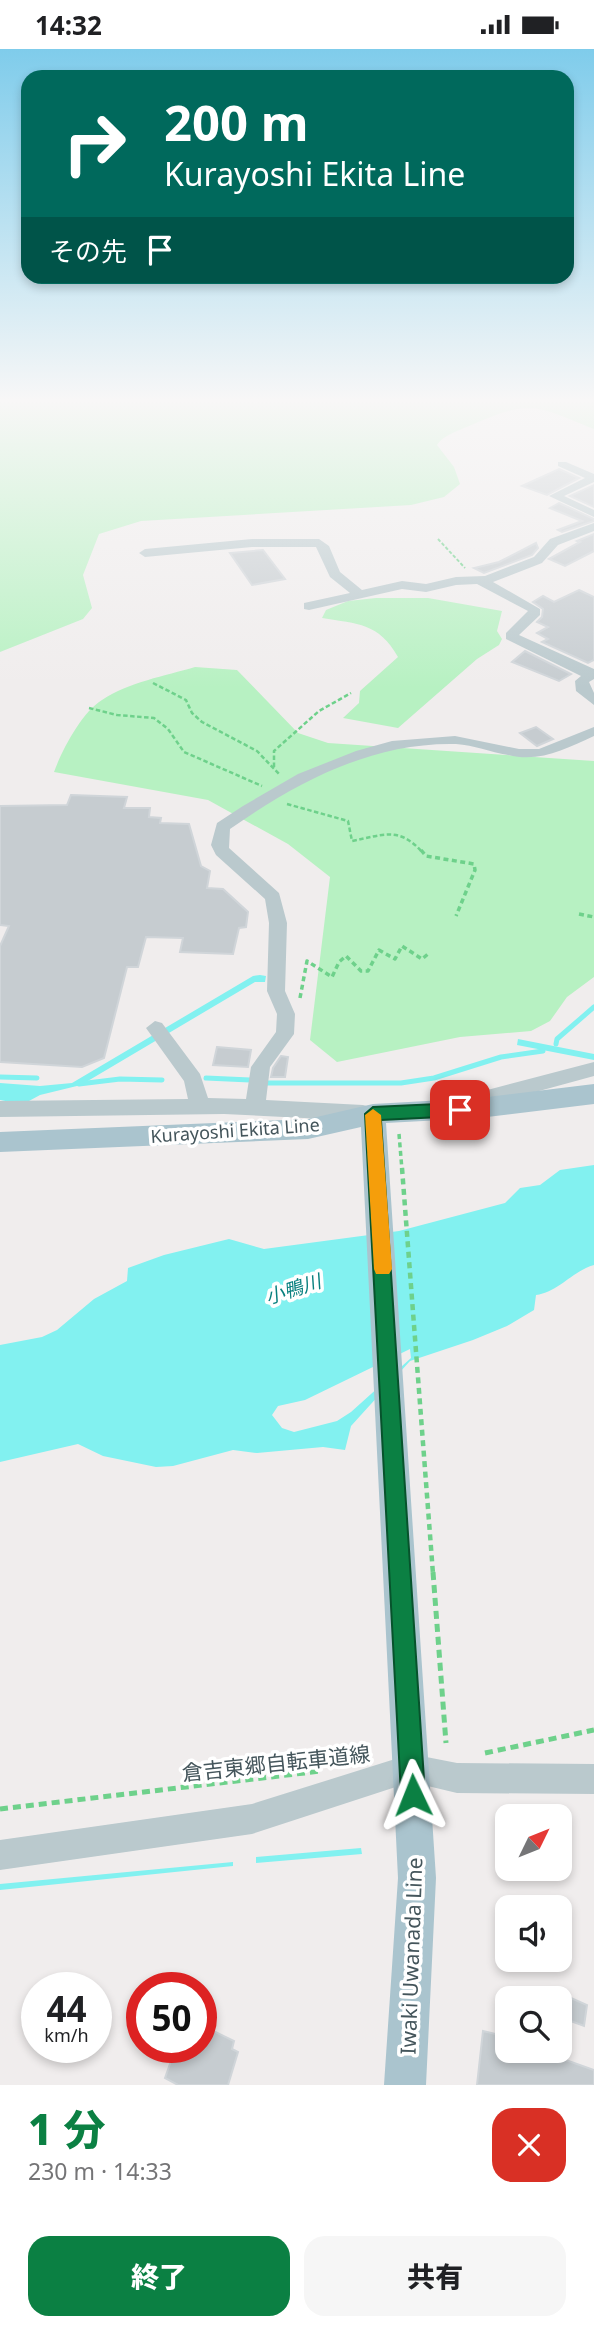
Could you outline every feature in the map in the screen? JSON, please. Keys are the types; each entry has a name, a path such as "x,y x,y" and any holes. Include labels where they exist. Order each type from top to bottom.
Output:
{"main road":[{"name":"Kurayoshi Ekita Line","path":"0,1142 309,1129 382,1129 478,1108 594,1094"},
{"name":"Iwaki Uwanada Line","path":"382,1129 423,1751 405,2085"}],"street":[{"path":"559,498 594,514"},
{"path":"309,605 361,596 402,585 426,588 506,575 538,560 554,542 594,527"},
{"path":"145,553 252,543 318,543 323,547 334,573 361,596"},
{"path":"478,580 534,609 535,612 511,636 591,673 582,681 583,691 594,701"},
{"path":"256,1108 258,1069 265,1054 285,1034 284,1008 276,991 278,923 273,897 230,859 219,845 223,827 325,767 386,747 454,740 537,753 594,731"},
{"path":"155,1028 193,1079 200,1106"},
{"path":"478,1108 483,1098 594,1069"},
{"path":"0,1109 200,1106 256,1108 382,1129"},
{"path":"0,1855 252,1819 423,1751 457,1778 594,1779"}],"path":[{"path":"438,539 478,580"},
{"path":"153,683 186,700 192,713 202,722 257,751 274,770"},
{"path":"280,792 274,770 274,751 319,711 351,693"},
{"path":"89,708 153,718 168,729 184,752 280,792 298,809 348,821 352,841 396,833 413,842 426,856 468,861 475,870 456,916"},
{"path":"579,914 594,917"},
{"path":"284,1008 299,1000 307,961 332,977 343,957 361,971 368,971 379,950 392,959 395,959 402,946 422,959 428,954"},
{"path":"382,1129 423,1751"},
{"path":"480,1754 594,1730"},
{"name":"倉吉東郷自転車道線","path":"0,1809 334,1770"}],"green space":[{"path":"0,498 440,498 411,505 141,521 99,534 83,575 92,608 83,619 0,652"},
{"path":"428,598 502,611 497,631 502,639 499,645 477,659 398,728 343,718 359,703 360,691 398,657 375,631 357,624 322,618 326,610 348,601"},
{"path":"195,667 237,670 298,733 328,743 594,761 594,977 567,997 550,1021 531,1031 460,1037 337,1062 310,1040 330,877 288,844 208,800 54,772 80,722 102,700 135,684"}],"water":[{"path":"253,976 266,976 265,982 255,982 81,1085 40,1095 29,1101 16,1103 0,1100 0,1083 40,1086 72,1083"},
{"path":"518,1039 594,1054 594,1060 517,1045"},
{"name":"小鴨川","path":"594,1165 594,1265 552,1290 536,1295 534,1310 507,1326 410,1361 351,1426 345,1450 323,1447 257,1453 233,1450 173,1466 156,1467 103,1456 78,1444 0,1462 0,1345 42,1337 57,1330 94,1299 127,1281 128,1268 164,1255 229,1239 264,1249 399,1231 505,1203 520,1188 540,1185 560,1170","holes":["410,1349 411,1358 351,1412 337,1421 294,1432 282,1428 272,1415 278,1406 305,1400"]},
{"path":"361,1848 362,1854 256,1863 256,1857"},
{"path":"233,1862 233,1866 0,1890 0,1884"}],"building":[{"path":"574,498 594,498 594,507"},
{"path":"559,503 594,521 562,532 558,530 582,521 550,508"},
{"path":"594,534 594,551 565,566 549,559 580,542 577,541"},
{"path":"536,543 538,548 532,555 484,573 474,568 499,562"},
{"path":"263,550 285,579 252,585 230,553"},
{"path":"579,590 594,597 594,660 588,663 542,642 548,639 537,633 548,627 537,622 542,617 543,609 533,602 543,596 554,602"},
{"path":"525,651 571,674 559,681 512,662"},
{"path":"536,727 553,739 537,746 520,733"},
{"path":"71,795 127,797 124,808 150,808 149,817 161,818 160,823 189,824 201,866 210,871 207,888 223,889 248,912 246,927 239,928 233,954 180,952 183,938 146,937 138,967 127,967 104,1058 82,1067 0,1062 0,946 9,926 0,925 0,806 67,805"},
{"path":"217,1047 251,1050 248,1067 213,1065"},
{"path":"281,1056 288,1057 285,1077 271,1077 273,1068"},
{"path":"572,1998 587,2005 584,2026 572,2022"},
{"path":"483,2031 495,2034 495,2063 572,2062 594,2070 594,2085 477,2085"},
{"path":"217,2033 234,2041 232,2049 238,2052 228,2085 178,2085 165,2078 170,2063 217,2063"}],"waterway":[{"path":"556,1044 557,1039 594,1007"},
{"path":"265,1083 401,1083 434,1078 501,1057 543,1051"},
{"path":"0,1077 37,1078"},
{"path":"206,1078 250,1080"},
{"path":"79,1084 120,1079 162,1080"}],"slow traffic":[{"path":"373,1115 383,1269"}],"route":[{"path":"413,1795 373,1114 460,1110"}]}
